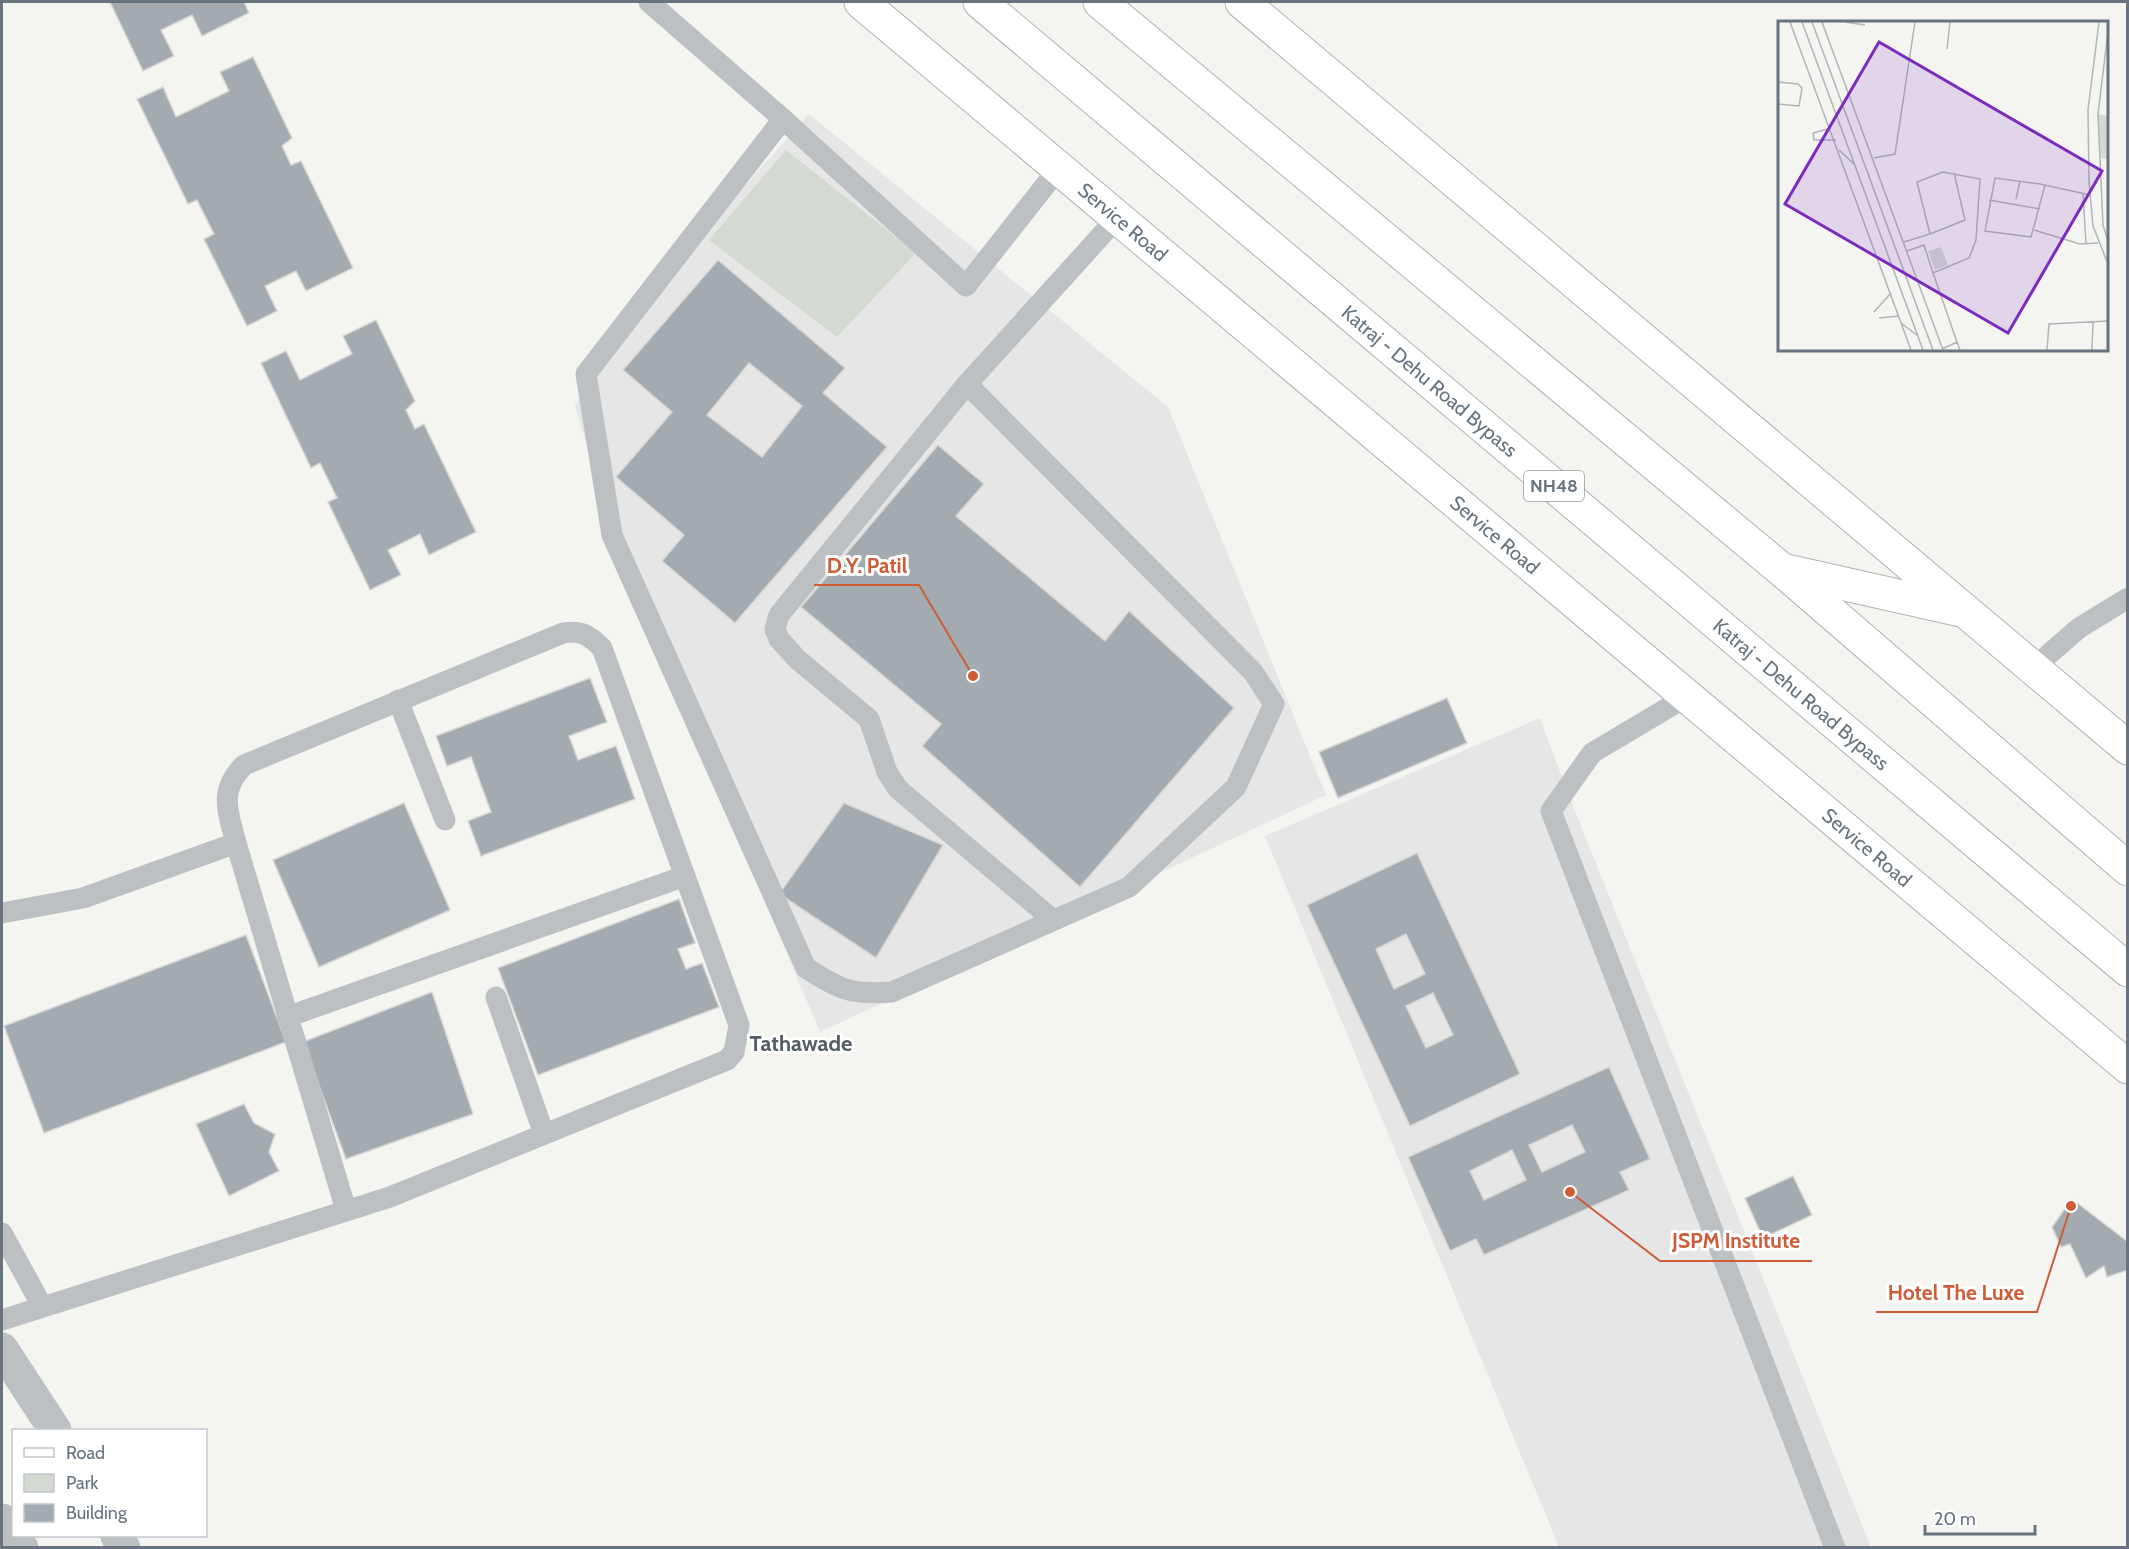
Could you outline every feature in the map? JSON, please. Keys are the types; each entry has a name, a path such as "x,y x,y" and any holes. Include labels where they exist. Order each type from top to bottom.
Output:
{"main road":[{"name":"Service Road","path":"861,2 2127,1067"},
{"name":"Katraj - Dehu Road Bypass","path":"980,2 2127,970"},
{"path":"1100,2 1782,570 2127,869"},
{"path":"1242,2 2033,668 2123,736"},
{"path":"1782,570 1965,611"}],"street":[{"path":"2,1349 53,1429"},
{"path":"2,1520 12,1534"}],"lane":[{"path":"649,2 783,119 966,286 1059,168"},
{"path":"783,119 586,374 612,536 806,968 835,986 860,995 892,992 1130,887 1236,787 1274,704 1253,672 967,384"},
{"path":"1052,920 898,789 886,772 869,719 797,659 779,639 775,629 779,615 967,384 1117,218"},
{"path":"2033,668 2079,628 2127,598"},
{"path":"2,1320 390,1197 727,1060 734,1052 739,1025 602,648 587,634 576,631 562,633 244,765 231,778 226,795 236,843 346,1210"},
{"path":"1686,697 1592,753 1551,811 1835,1548"},
{"path":"398,700 446,820"},
{"path":"2,913 83,898 236,843"},
{"path":"287,1017 685,876"},
{"path":"496,997 544,1134"},
{"path":"2,1233 42,1306"}],"shaded area":[{"path":"809,114 1168,407 1326,795 820,1032 619,556 575,405 692,245"},
{"path":"1540,718 1569,796 1871,1547 1559,1547 1265,836"}],"green space":[{"path":"786,150 916,253 837,337 709,240"}],"building":[{"path":"110,2 244,2 249,13 202,36 192,15 161,30 174,56 143,71"},
{"path":"253,57 292,138 282,146 291,165 301,161 353,268 306,291 296,271 265,286 277,311 247,326 204,239 214,234 197,200 188,204 137,99 163,87 176,117 229,91 220,72"},
{"path":"718,260 845,368 823,393 887,447 735,623 662,561 684,535 616,477 672,412 623,370","holes":["749,363 802,406 762,457 707,415"]},
{"path":"376,320 415,401 406,410 415,429 424,424 476,532 429,555 420,534 388,550 401,575 370,590 328,502 337,498 320,463 311,468 261,363 286,351 300,380 352,354 343,336"},
{"path":"938,445 984,484 956,516 1105,641 1129,611 1234,708 1080,887 922,746 941,724 801,607"},
{"path":"590,678 607,722 569,736 578,760 616,746 635,799 481,856 468,821 491,812 471,757 447,766 436,736"},
{"path":"1447,698 1467,743 1338,798 1319,752"},
{"path":"404,803 450,910 319,967 273,860"},
{"path":"844,803 943,845 876,958 779,894"},
{"path":"1417,853 1520,1074 1410,1126 1307,905","holes":["1406,934 1425,974 1394,989 1376,949","1433,993 1453,1035 1426,1048 1406,1006"]},
{"path":"679,899 695,943 678,949 686,969 702,963 719,1007 538,1075 498,968"},
{"path":"246,935 286,1042 44,1133 4,1026"},
{"path":"432,992 473,1114 346,1159 303,1042"},
{"path":"1609,1067 1650,1159 1620,1172 1629,1190 1484,1255 1476,1239 1450,1251 1408,1157","holes":["1572,1125 1585,1152 1542,1172 1529,1145","1512,1150 1526,1180 1484,1200 1470,1171"]},
{"path":"244,1104 254,1123 275,1134 269,1152 279,1171 229,1196 196,1124"},
{"path":"1793,1176 1812,1215 1763,1238 1745,1198"},
{"path":"2072,1199 2128,1242 2128,1270 2107,1277 2104,1266 2086,1278 2070,1244 2061,1247 2052,1227"}],"place":[{"name":"D.Y. Patil","path":"973,676"},
{"name":"JSPM Institute","path":"1570,1192"},
{"name":"Hotel The Luxe","path":"2071,1206"}],"district":[{"name":"Tathawade","path":"801,1043"}]}
